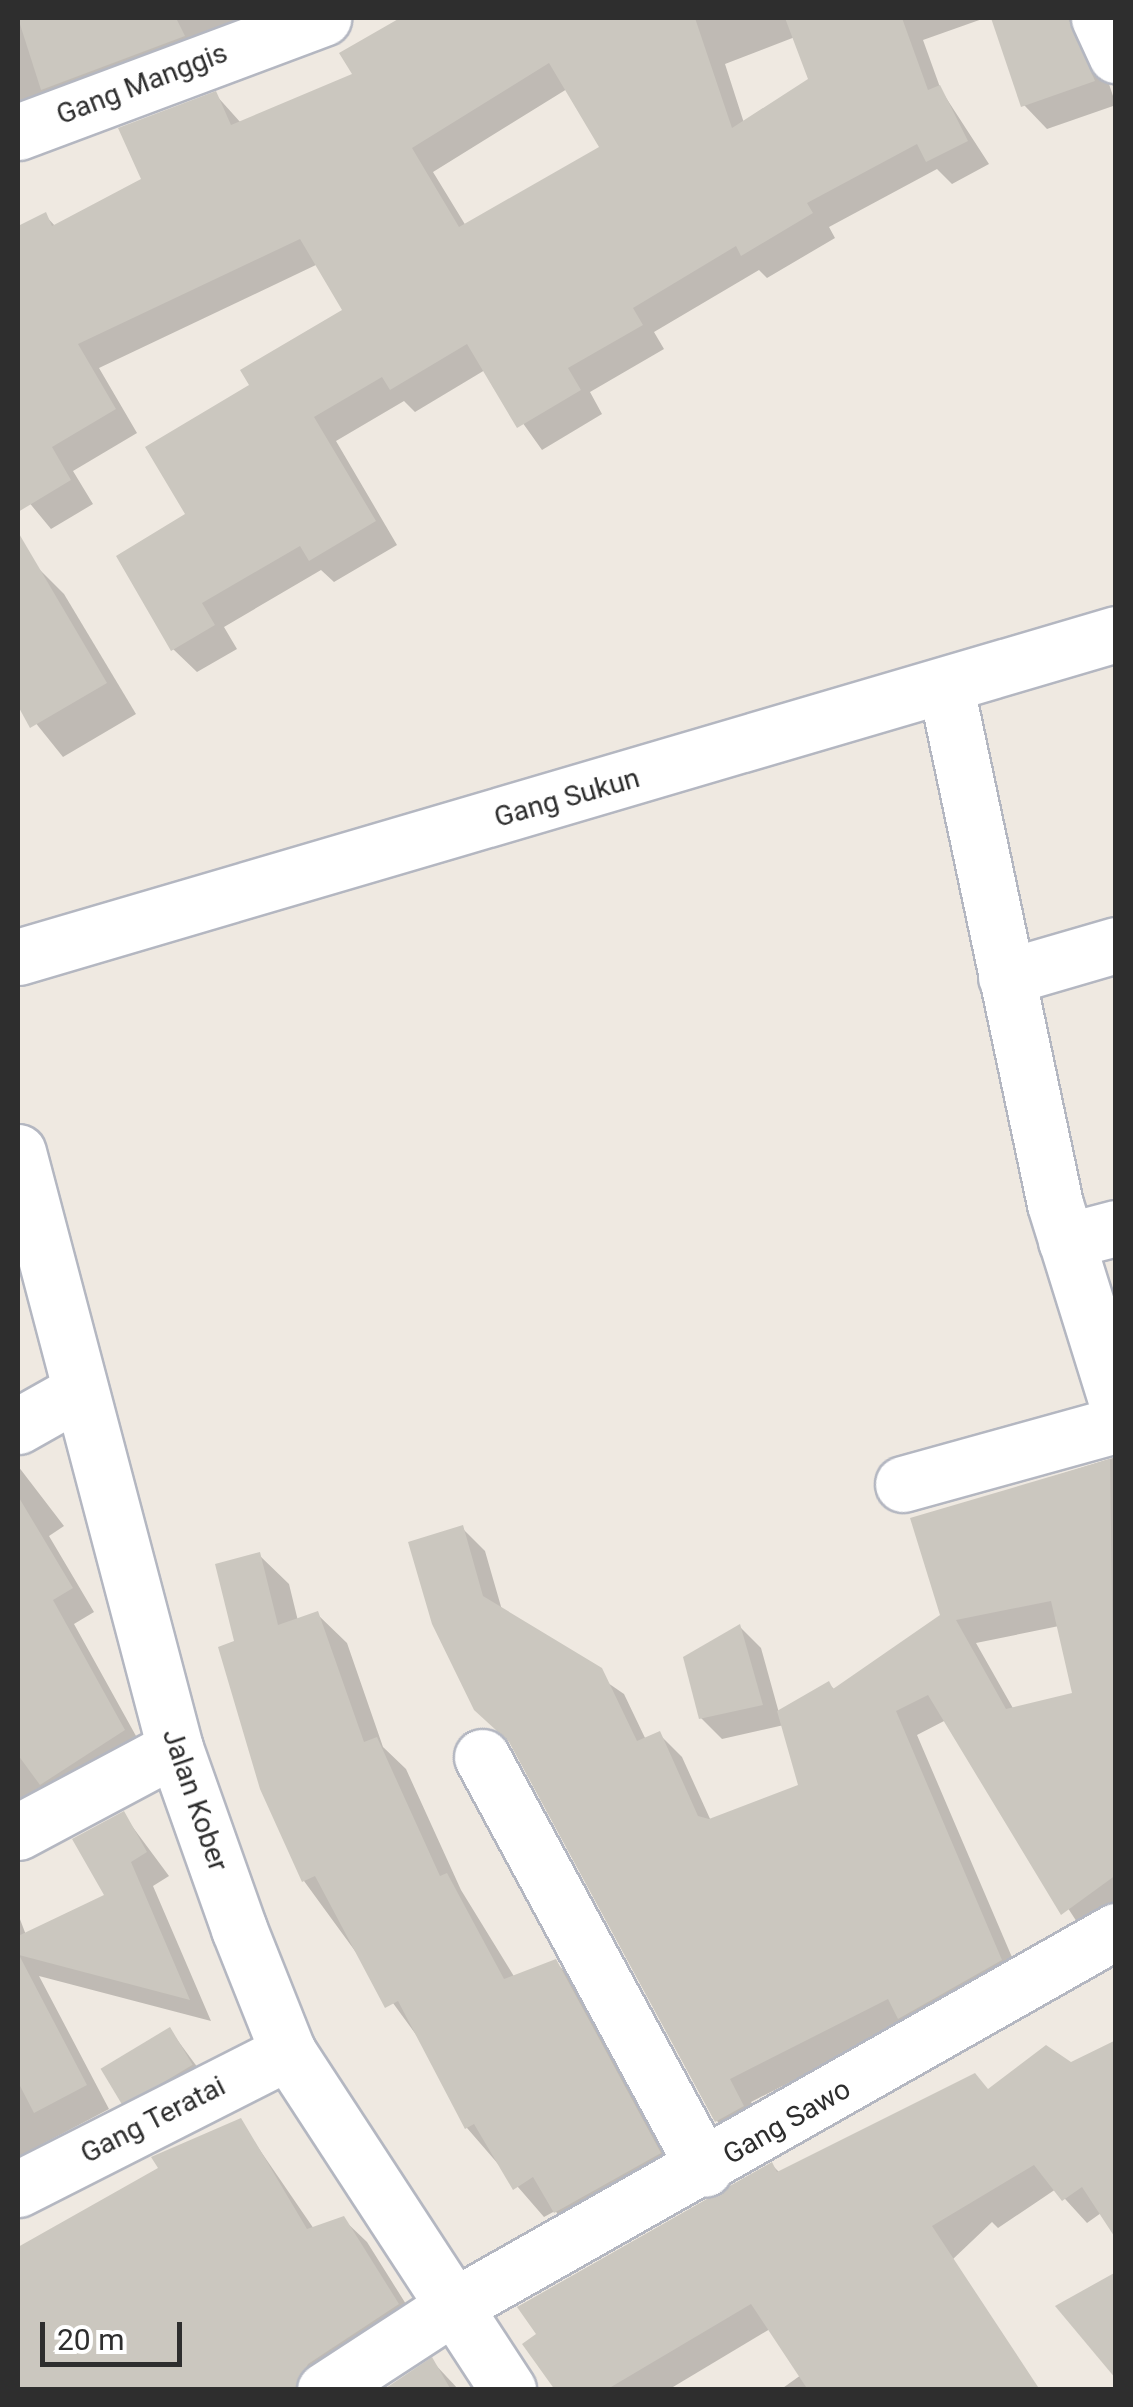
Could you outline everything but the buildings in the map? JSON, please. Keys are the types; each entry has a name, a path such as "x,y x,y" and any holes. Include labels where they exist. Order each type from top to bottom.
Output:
{"street":[{"name":"Gang Manggis","path":"18,132 323,18"},
{"path":"1099,18 1116,55"},
{"name":"Gang Sukun","path":"18,957 946,688 1116,634"},
{"path":"946,688 1006,977 1091,1235 1116,1400"},
{"path":"1006,977 1116,945"},
{"name":"Jalan Kober","path":"18,1152 176,1748 288,2052 508,2390"},
{"path":"18,1426 80,1391"},
{"path":"902,1484 1116,1425"},
{"path":"18,1832 176,1748"},
{"path":"482,1757 705,2169"},
{"name":"Gang Sawo","path":"326,2390 454,2306 705,2169 1116,1931"},
{"name":"Gang Teratai","path":"18,2189 288,2052"}]}
